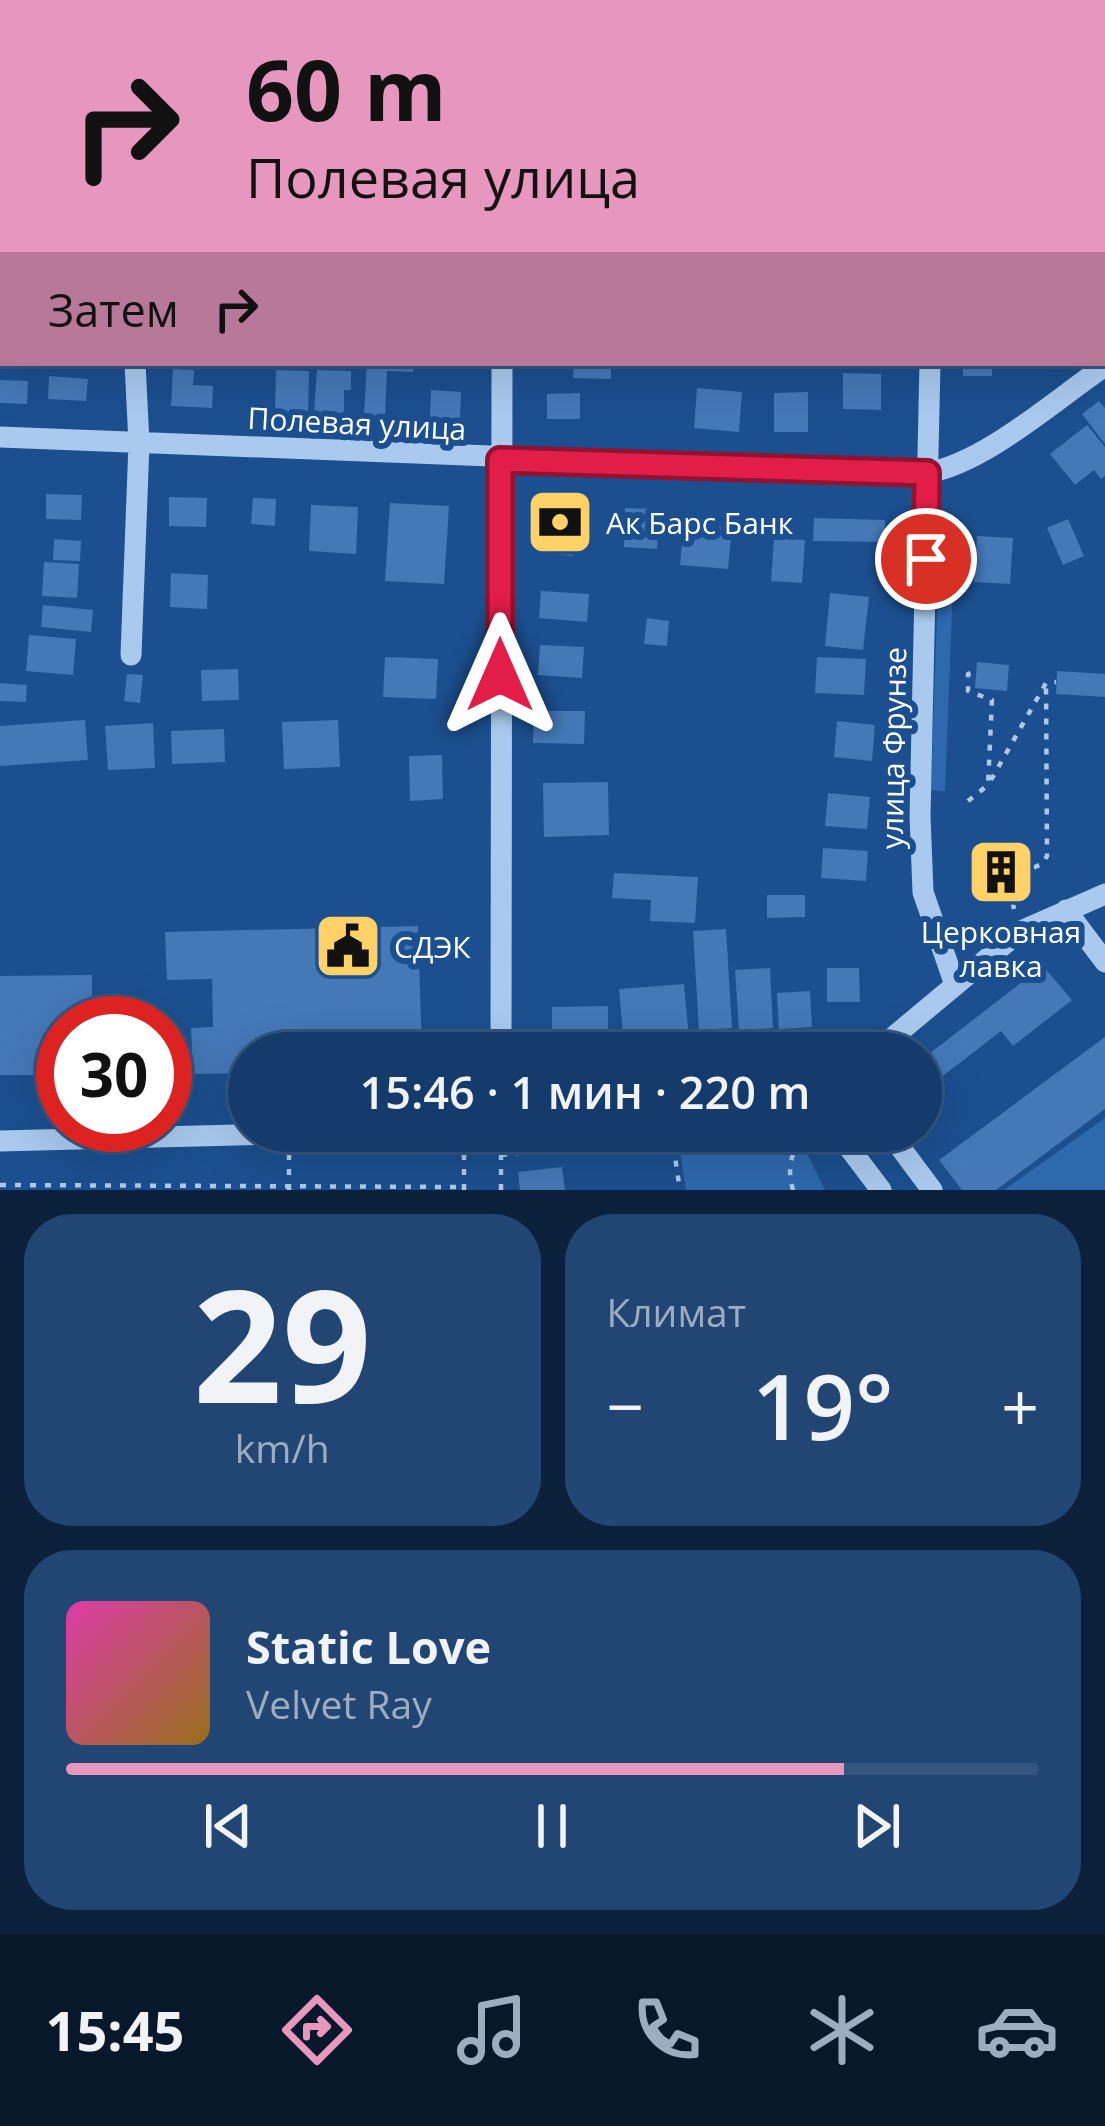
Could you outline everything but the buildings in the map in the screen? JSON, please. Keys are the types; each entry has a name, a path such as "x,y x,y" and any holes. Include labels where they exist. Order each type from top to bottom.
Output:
{"street":[{"path":"131,655 139,443 135,366"},
{"path":"501,1032 502,366"},
{"name":"улица Фрунзе","path":"931,366 920,816 923,892 955,985"},
{"path":"927,473 951,469 975,457 1105,366"},
{"name":"Полевая улица","path":"0,437 927,473"},
{"path":"899,1032 1018,932 1105,894"},
{"path":"1066,910 1105,962"},
{"path":"0,1141 228,1135"},
{"path":"852,1152 881,1190"},
{"path":"904,1152 932,1190"}],"path":[{"path":"976,671 968,674 968,691 992,700 988,785"},
{"path":"1046,683 1057,682"},
{"path":"968,801 988,785 1046,683"},
{"path":"1018,932 1005,877 1042,863 1047,856 1046,683"},
{"path":"289,1188 290,1152"},
{"path":"0,1185 464,1188 464,1152"},
{"path":"500,1190 501,1155 524,1152"},
{"path":"674,1152 680,1190"},
{"path":"793,1190 788,1170 797,1152"}],"shaded area":[{"path":"938,584 953,584 945,791 931,790"},
{"path":"1105,1118 1105,1190 1004,1190"},
{"path":"680,1152 806,1152 825,1190 686,1190"}],"place":[{"name":"Ак Барс Банк","path":"560,522"},
{"name":"Церковная лавка","path":"1001,872"},
{"name":"СДЭК","path":"348,946"}],"route":[{"path":"500,675 500,460 927,473 926,559"}]}
